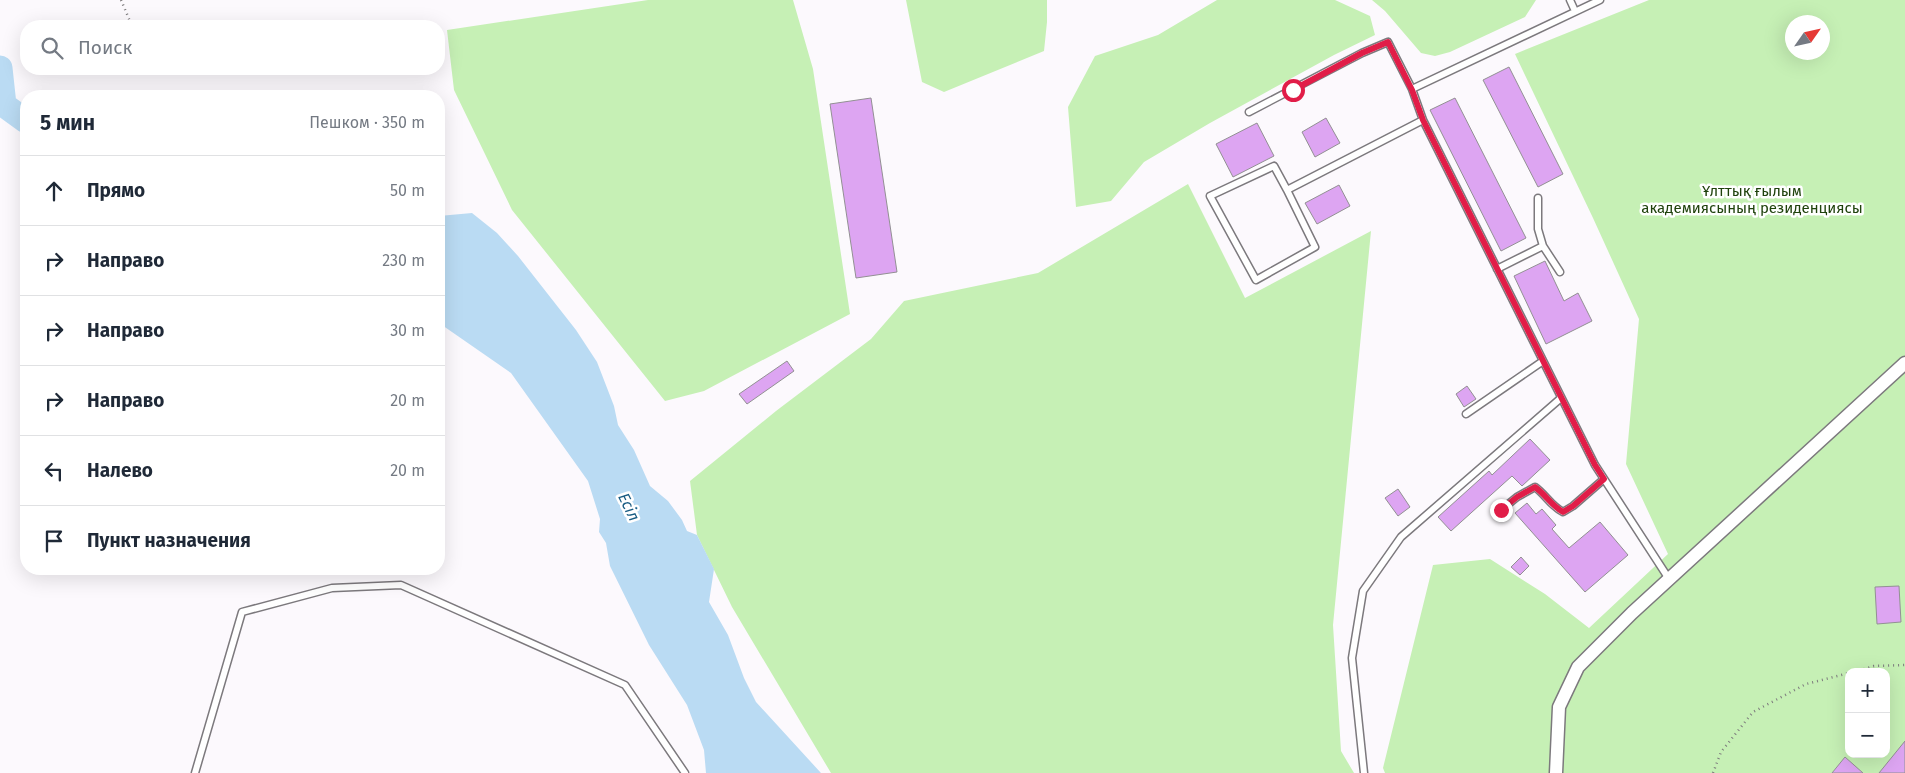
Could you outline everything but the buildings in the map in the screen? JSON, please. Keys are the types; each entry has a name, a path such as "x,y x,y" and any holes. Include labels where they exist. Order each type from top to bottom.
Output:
{"street":[{"path":"1556,773 1560,707 1578,667 1669,579 1905,363"}],"lane":[{"path":"1570,0 1576,11"},
{"path":"1412,90 1600,0"},
{"path":"1249,112 1362,53 1388,42 1412,90 1423,120 1595,465 1669,579"},
{"path":"1287,190 1423,120"},
{"path":"1274,166 1287,190 1315,247 1256,280 1210,196 1274,166"},
{"path":"1538,198 1538,229 1544,246 1560,272"},
{"path":"1497,269 1544,246"},
{"path":"1466,414 1543,361"},
{"path":"1364,773 1352,658 1363,591 1401,537 1561,398"},
{"path":"1501,510 1517,497 1535,487 1545,494 1553,506 1563,512 1573,506 1604,479"},
{"path":"196,773 242,612 332,588 401,585 625,685 685,773"}],"path":[{"path":"121,0 129,20"},
{"path":"1867,668 1905,665"},
{"path":"1713,773 1721,752 1753,712 1806,684 1845,674"}],"green space":[{"path":"648,0 793,0 813,69 850,314 704,391 665,401 512,210 454,90 447,30"},
{"path":"906,0 1047,0 1044,51 944,92 922,82"},
{"path":"1217,0 1335,0 1370,16 1375,35 1334,55 1210,123 1144,162 1111,201 1076,207 1068,107 1095,56 1158,35"},
{"path":"1372,0 1536,0 1525,17 1450,52 1435,56 1421,53 1385,11"},
{"name":"Ұлттық ғылым академиясының резиденциясы","path":"1649,0 1905,0 1905,773 1385,773 1383,768 1433,565 1490,559 1545,594 1589,628 1668,554 1626,464 1639,319 1515,54"},
{"path":"1188,184 1245,298 1371,231 1333,625 1341,751 1354,773 831,773 732,607 697,535 690,481 776,411 871,339 904,301 1038,273"}],"water":[{"path":"472,213 497,233 518,256 576,330 597,362 614,406 618,425 634,450 650,486 668,501 682,520 687,531 697,535 714,569 709,602 728,635 744,678 756,702 821,773 706,773 704,750 687,705 649,645 610,566 606,543 599,532 600,519 588,481 511,373 445,327 445,215"}],"waterway":[{"name":"Есіл","path":"0,68 4,105 20,117"}],"route":[{"path":"1293,90 1362,53 1388,42 1412,90 1423,120 1595,465 1604,479 1573,506 1563,512 1553,506 1545,494 1535,487 1517,497 1501,510"}]}
